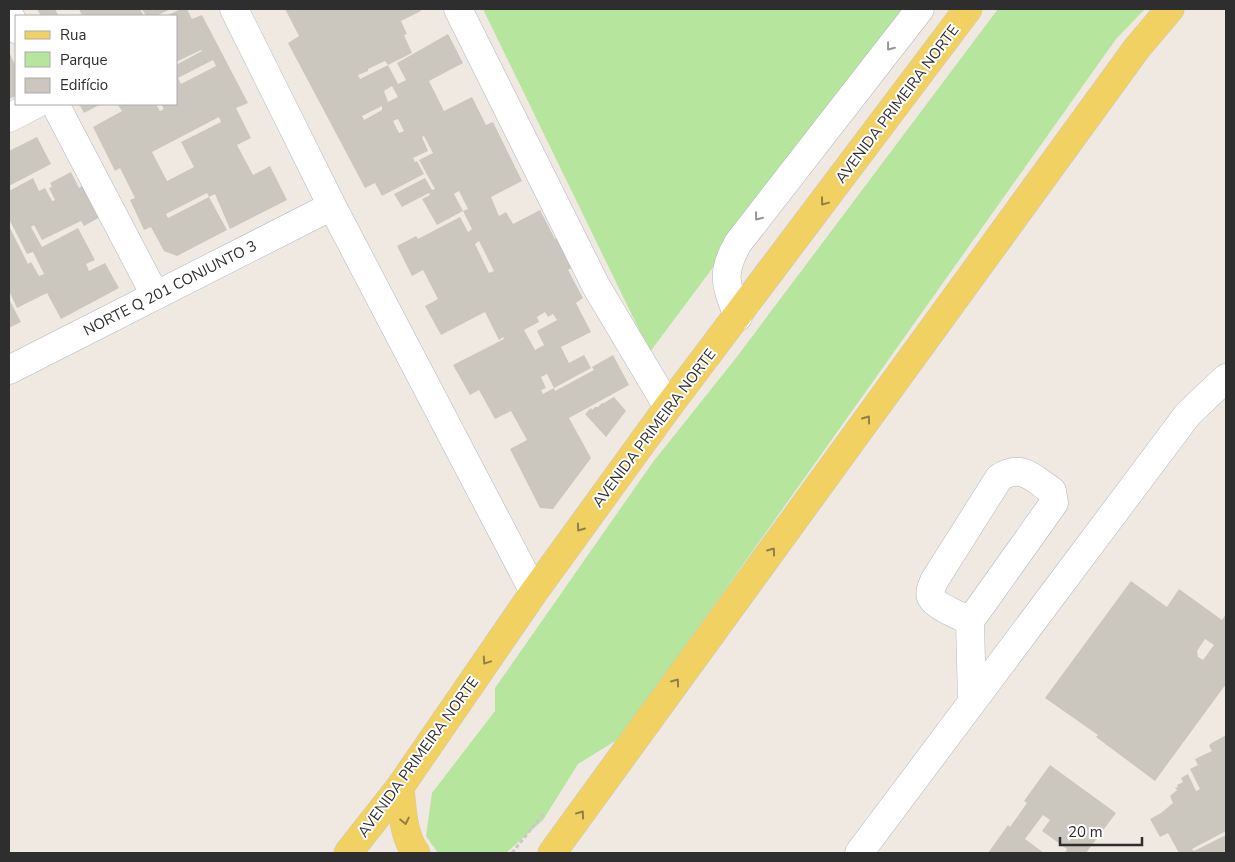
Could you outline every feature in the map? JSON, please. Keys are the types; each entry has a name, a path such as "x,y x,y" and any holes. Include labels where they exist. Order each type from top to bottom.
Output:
{"main road":[{"name":"AVENIDA PRIMEIRA NORTE","path":"348,853 400,787 534,592 668,407 738,317 968,9"},
{"path":"552,853 1136,48 1170,9"},
{"path":"400,787 404,820 411,847 416,853"}],"street":[{"path":"234,9 332,206 534,592"},
{"path":"458,9 596,286 668,407"},
{"path":"738,317 728,290 726,276 729,259 738,243 920,9"},
{"path":"9,14 15,27"},
{"path":"9,118 34,105"},
{"path":"56,105 155,295"},
{"name":"NORTE Q 201 CONJUNTO 3","path":"9,370 332,206"},
{"path":"858,853 1188,414 1226,378"},
{"path":"970,621 938,604 931,597 930,590 999,478 1009,472 1024,472 1052,491 1054,503 970,621 972,702"}],"green space":[{"path":"483,9 905,9 650,352"},
{"path":"998,9 1145,9 1116,39 620,738 578,764 543,820 506,853 438,853 426,836 432,793 495,711 495,688 653,462 736,358"}],"building":[{"path":"37,9 55,9 58,15 40,15"},
{"path":"79,9 140,9 143,15 82,15"},
{"path":"142,9 171,9 158,15 145,15"},
{"path":"181,9 187,9 192,19 202,15 248,103 236,108 251,138 237,145 253,175 270,166 287,200 230,229 215,194 209,197 227,230 177,256 164,251 151,227 144,230 130,200 135,198 120,168 115,171 93,127 122,111 118,105 157,105 160,111 164,109 162,105 178,105 178,78 178,64 201,50 178,61 178,15 168,15","holes":["213,60 216,66 181,84 178,78","219,117 221,122 181,142 194,167 167,181 152,152","207,193 209,197 168,218 166,214"]},
{"path":"285,9 420,9 421,11 401,21 407,34 404,35 412,53 388,65 398,84 406,80 397,63 448,34 463,63 429,81 444,111 472,97 486,125 493,122 522,181 491,197 499,216 506,212 513,224 540,210 555,239 558,238 573,267 568,270 583,298 576,303 591,332 561,347 569,363 584,355 591,368 554,388 555,391 594,370 592,367 613,355 629,385 569,418 591,458 553,509 540,508 510,449 527,440 511,411 495,419 479,390 470,395 453,365 504,339 503,337 499,340 485,312 441,335 425,306 438,299 423,270 412,276 397,246 416,236 418,239 460,217 468,232 472,229 463,211 437,225 422,199 430,195 429,193 402,207 394,194 425,178 432,190 435,189 419,160 433,153 424,136 422,137 428,151 413,158 415,162 417,161 424,174 382,196 375,183 365,188 288,43 299,36","holes":["385,61 388,65 360,79 358,75 368,71 368,69","392,86 398,97 388,102 384,91","382,106 382,110 364,120 362,116","398,119 404,131 399,133 393,121","459,191 468,209 463,211 454,194","479,241 494,271 489,273 475,244","545,312 548,317 553,314 557,320 537,331 544,345 535,350 524,330 539,322 537,317","547,374 554,388 543,394 541,390 546,388 541,377"]},
{"path":"9,52 15,65 15,96 9,99"},
{"path":"80,105 99,105 84,113"},
{"path":"37,137 51,164 9,186 9,151"},
{"path":"71,172 79,188 85,184 102,216 84,226 81,221 42,240 34,225 31,227 42,247 78,228 95,260 86,264 89,271 105,263 119,288 61,319 47,293 17,308 9,291 9,226 28,264 31,262 39,276 44,274 33,252 27,254 9,219 9,191 33,178 39,191 45,188 52,201 55,200 49,188 52,187 50,183"},
{"path":"9,299 21,322 9,328"},
{"path":"614,397 626,411 606,437 585,414 591,408 592,410"},
{"path":"1131,581 1167,607 1179,589 1222,620 1226,614 1226,684 1155,781 1096,737 1098,735 1045,698","holes":["1205,639 1214,645 1203,660 1198,657 1197,651"]},
{"path":"1226,735 1226,831 1192,849 1194,851 1226,835 1226,853 1179,853 1168,833 1160,837 1150,819 1173,803 1170,796 1177,790 1175,788 1178,787 1177,785 1183,782 1181,778 1188,774 1196,791 1200,789 1190,769 1198,765 1195,759 1212,751 1209,746 1210,744"},
{"path":"1050,765 1116,813 1086,853 1065,853 1067,849 1042,831 1050,820 1043,815 1025,839 1044,853 988,853 1027,803 1024,801"}]}
